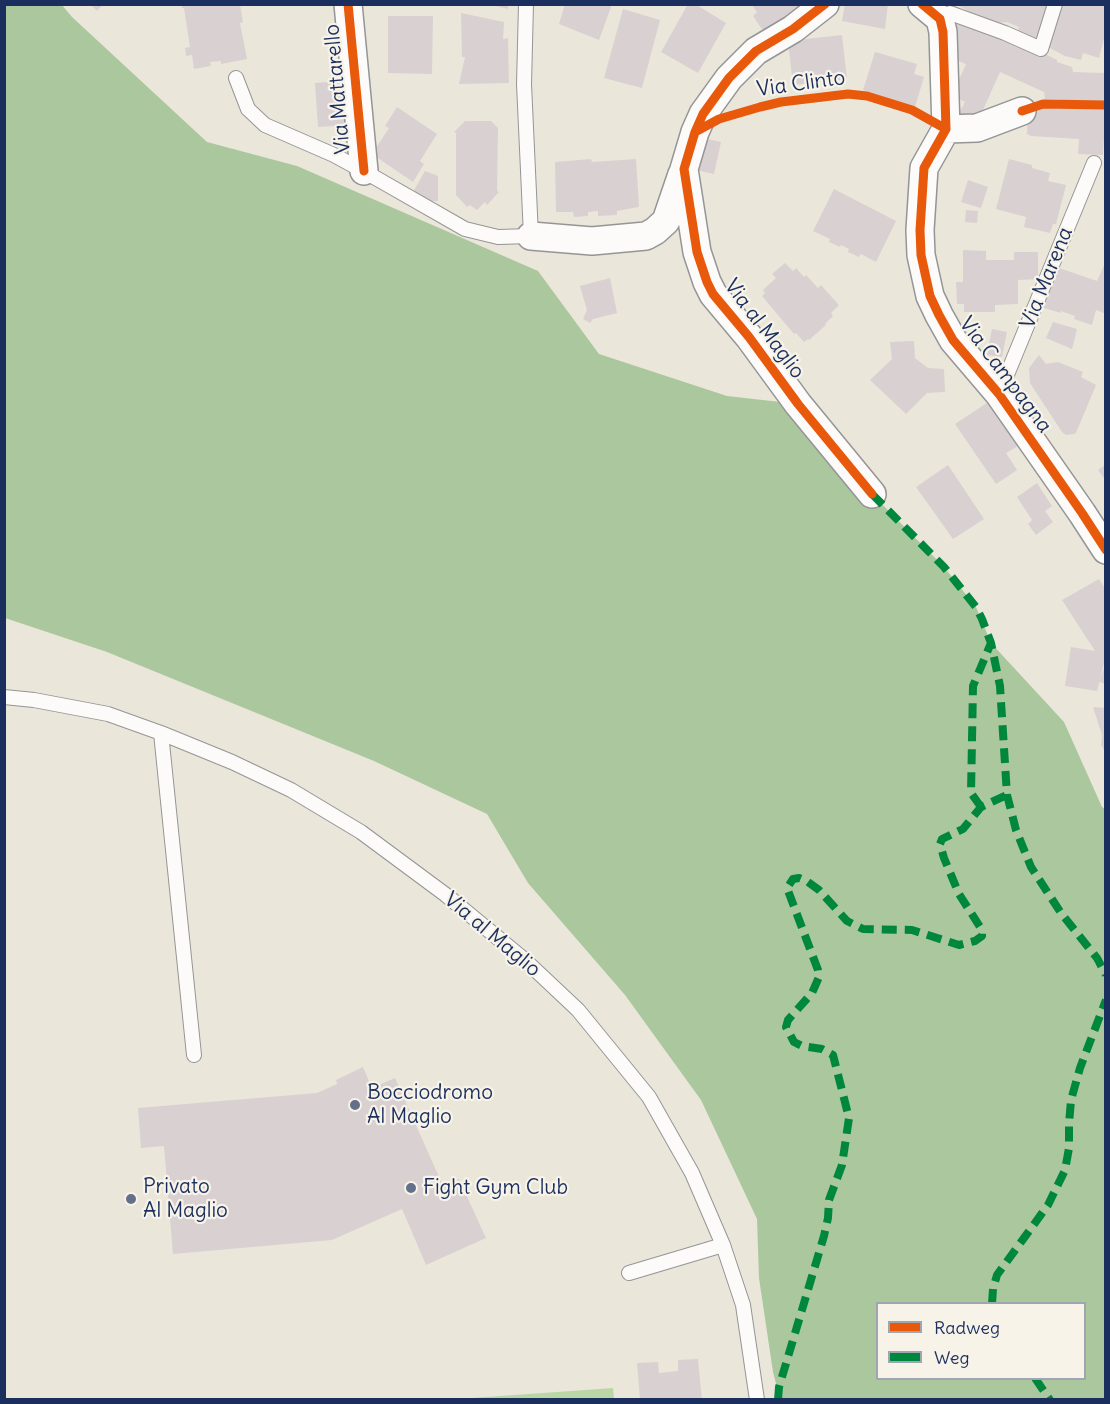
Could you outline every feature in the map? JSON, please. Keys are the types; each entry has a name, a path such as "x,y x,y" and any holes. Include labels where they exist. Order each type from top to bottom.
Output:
{"street":[{"name":"Via Mattarello","path":"348,4 364,171"},
{"name":"Via al Maglio","path":"825,4 793,29 756,51 729,78 703,114 694,132 684,169 697,252 713,294 749,337 798,404 872,494"},
{"path":"942,10 946,129 977,128 1022,111"},
{"name":"Via Campagna","path":"946,129 924,168 920,230 925,277 939,315 953,340 999,394 1106,550"},
{"path":"531,236 592,241 646,236 666,220 684,169"}],"lane":[{"path":"236,78 248,109 265,125 364,171 465,230 498,237 531,236 524,84 526,4"},
{"path":"942,10 1041,49 1055,4"},
{"name":"Via Marena","path":"999,394 1094,163"},
{"name":"Via al Maglio","path":"4,697 34,700 108,714 232,762 291,790 361,832 446,895 527,962 578,1010 650,1097 692,1173 723,1245 743,1305 757,1400"},
{"path":"161,733 194,1055"},
{"path":"629,1273 723,1245"}],"green space":[{"path":"5,5 62,5 72,17 207,142 297,166 538,271 599,354 727,396 798,404 872,494 944,567 976,607 991,643 1064,722 1102,807 1105,809 1105,1399 780,1399 773,1372 759,1278 757,1219 701,1100 625,995 528,883 487,814 374,761 107,652 5,618"},
{"path":"613,1388 614,1399 458,1399"}],"building":[{"path":"90,4 103,4 97,11"},
{"path":"182,4 240,5 243,22 240,23 247,59 221,64 221,61 210,62 211,66 194,69 192,55 186,56 185,48 190,47"},
{"path":"508,4 508,9 492,5"},
{"path":"565,4 612,4 599,40 559,24"},
{"path":"688,4 695,4 726,23 698,73 661,52"},
{"path":"751,4 818,4 768,38 753,16 757,12"},
{"path":"845,4 888,4 885,29 842,21"},
{"path":"956,4 1052,4 1039,45 1016,34 1019,27 1007,22 998,23 998,28"},
{"path":"1058,4 1106,4 1106,40 1104,39 1099,58 1083,53 1081,60 1065,56 1048,47"},
{"path":"623,9 660,20 642,88 604,78"},
{"path":"461,13 504,22 503,39 508,38 509,83 459,84 465,57 462,57"},
{"path":"388,16 433,16 432,74 388,73"},
{"path":"960,18 1023,43 1057,62 1072,67 1073,72 1106,73 1106,102 1045,99 1044,92 1000,72 978,121 959,113 965,102 952,95 966,64 948,57 948,39"},
{"path":"842,35 847,79 793,85 788,41"},
{"path":"875,52 917,64 914,74 924,77 915,107 863,90"},
{"path":"343,81 347,125 318,127 315,83"},
{"path":"1045,106 1106,106 1103,155 1078,154 1079,139 1027,134 1028,110"},
{"path":"397,107 437,134 420,161 424,164 413,182 372,154 389,128 385,126"},
{"path":"465,121 491,121 498,128 497,191 499,192 487,205 485,202 477,210 470,205 467,207 456,195 456,133 454,132"},
{"path":"698,137 721,142 714,174 691,169"},
{"path":"591,159 592,162 636,159 639,207 617,211 617,215 598,216 598,211 588,212 588,216 574,217 573,212 556,212 555,162"},
{"path":"1009,159 1050,173 1048,181 1066,185 1056,224 1053,224 1050,233 1024,227 1026,217 996,209"},
{"path":"425,171 438,176 438,201 424,201 413,192"},
{"path":"968,180 988,187 981,208 961,202"},
{"path":"834,189 896,221 876,262 861,254 859,257 848,252 849,249 829,242 830,239 813,231"},
{"path":"966,210 978,211 977,223 965,222"},
{"path":"963,250 986,251 986,260 1014,260 1014,252 1038,252 1038,279 1018,280 1018,304 995,305 995,312 964,312 964,304 957,304 956,282 963,282"},
{"path":"1106,261 1106,314 1096,310 1092,325 1074,319 1075,316 1061,311 1061,313 1041,307 1056,267 1097,281"},
{"path":"785,263 793,271 796,268 804,277 806,275 818,288 821,285 839,305 831,313 833,316 826,325 804,342 796,333 794,334 762,296 765,293 763,290 776,278 772,274"},
{"path":"610,278 617,313 593,319 590,323 583,319 587,310 580,286"},
{"path":"1053,322 1077,329 1072,349 1046,338"},
{"path":"992,329 1007,332 1002,357 987,355"},
{"path":"914,341 915,358 928,368 944,369 945,392 927,393 906,414 870,380 892,359 890,342"},
{"path":"1039,355 1046,364 1058,362 1083,372 1081,377 1096,385 1074,434 1066,435 1062,432 1030,383 1029,368"},
{"path":"990,401 1020,445 1006,453 1017,470 996,484 955,424"},
{"path":"1106,464 1106,481 1098,470"},
{"path":"948,465 984,519 953,539 916,487"},
{"path":"1037,483 1052,506 1045,511 1053,522 1036,535 1028,524 1032,520 1017,497"},
{"path":"1099,579 1106,590 1106,655 1097,691 1065,686 1071,647 1095,651 1062,600"},
{"path":"1106,665 1106,684 1099,682"},
{"path":"1093,707 1106,708 1106,753 1101,745 1102,735"},
{"path":"363,1067 372,1088 395,1078 443,1186 459,1179 486,1238 426,1265 402,1209 332,1240 173,1254 164,1146 141,1148 138,1108 317,1093 337,1084 336,1080"},
{"path":"698,1359 702,1400 640,1400 637,1363 658,1362 659,1373 678,1371 678,1360"}],"marked path":[{"path":"872,494 944,567 976,607 982,619 991,643 1000,686 1007,795 1016,830 1031,867 1061,913 1097,958 1106,975"},
{"path":"981,807 971,793 973,686 991,643"},
{"path":"778,1400 779,1387 824,1236 829,1200 842,1165 849,1118 833,1055 822,1049 802,1046 794,1042 786,1027 788,1020 812,993 819,977 787,888 793,879 799,878 808,882 819,890 847,921 863,929 912,930 959,945 975,941 982,936 982,930 959,894 940,844 942,839 963,829 981,807 1007,795"},
{"path":"992,1302 997,1275 1048,1205 1065,1170 1069,1148 1071,1100 1080,1068 1106,1000"},
{"path":"1036,1380 1050,1400"}],"cycle path":[{"path":"348,4 364,171"},
{"path":"825,4 793,29 756,51 729,78 703,114 684,169 697,252 713,294 749,337 798,404 872,494"},
{"path":"922,4 940,19 943,32 946,129 924,168 920,230 921,255 930,296 953,340 999,394 1106,550"},
{"name":"Via Clinto","path":"695,132 719,119 760,107 781,102 848,94 867,96 912,110 946,129"},
{"path":"1022,111 1043,104 1106,105"}],"place":[{"name":"Bocciodromo Al Maglio","path":"355,1105"},
{"name":"Fight Gym Club","path":"411,1188"},
{"name":"Privato Al Maglio","path":"131,1199"}]}
